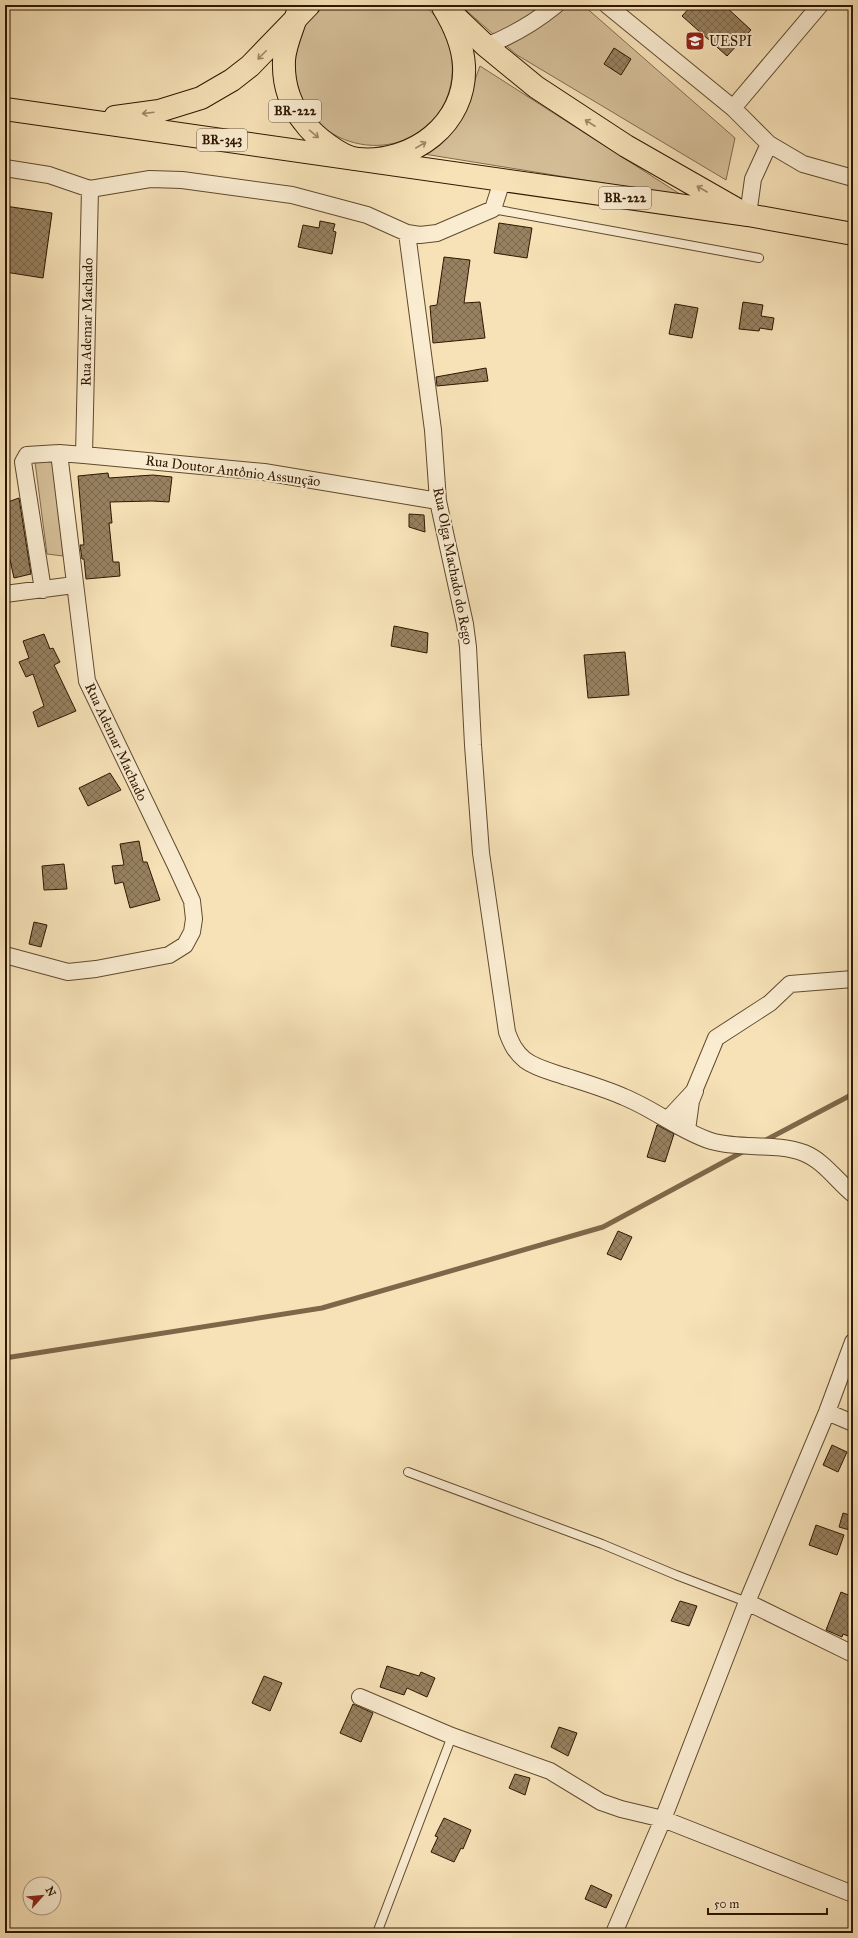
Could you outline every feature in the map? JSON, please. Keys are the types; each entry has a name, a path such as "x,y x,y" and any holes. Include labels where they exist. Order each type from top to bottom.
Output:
{"main road":[{"path":"442,5 486,46 536,87 626,146 748,216"},
{"name":"BR-222","path":"356,159 379,158 402,154 423,144 440,130 454,111 462,90 464,67 461,44 452,22 442,5"},
{"path":"88,120 159,111 201,98 232,80 250,66 302,8"},
{"name":"BR-222","path":"302,8 290,34 284,60 286,86 295,111 311,132 332,148 356,159 748,216 853,234"},
{"name":"BR-343","path":"5,109 356,159"}],"street":[{"path":"486,46 506,38 530,24 556,5"},
{"path":"607,5 734,108 769,144 803,164 853,178"},
{"path":"734,108 820,5"},
{"path":"748,216 753,178 769,144"},
{"path":"5,168 49,175 90,189 150,179 182,180 292,195 367,215 407,233 420,235 437,233 493,209 502,181"},
{"name":"Rua Ademar Machado","path":"84,455 90,189"},
{"name":"Rua Olga Machado do Rego","path":"407,233 433,430 438,501 465,624 468,647 480,853 507,1032 516,1052 526,1060 542,1069 625,1097 711,1141 733,1146 794,1150 806,1154 820,1162 853,1194"},
{"name":"Rua Ademar Machado","path":"5,955 68,972 96,969 169,955 185,946 192,932 194,919 192,901 176,866 90,692 87,681 74,584 59,454"},
{"name":"Rua Doutor Antônio Assunção","path":"43,590 23,462 27,455 84,455 264,472 438,501"},
{"path":"5,594 43,590 74,584"},
{"path":"668,1119 694,1091 716,1038 770,1003 790,984 853,979"},
{"path":"687,1130 691,1101 706,1063 734,1032 764,1006 809,985 853,983"},
{"path":"614,1933 663,1819 747,1602 827,1412 853,1342"},
{"path":"827,1412 853,1423"},
{"path":"747,1602 853,1654"},
{"path":"360,1697 452,1736 550,1771 601,1802 621,1809 663,1819 853,1894"}],"lane":[{"path":"493,209 759,258"},
{"path":"408,1472 602,1544 676,1575 747,1602"},
{"path":"377,1933 452,1736"}],"shaded area":[{"path":"323,5 424,5 442,24 451,50 451,85 443,106 430,123 414,136 394,143 372,145 350,141 328,131 314,119 309,112 300,95 296,78 296,52 305,25 310,17"},
{"path":"460,5 583,5 735,138 726,180 517,55"},
{"path":"480,66 683,196 424,154 460,121"},
{"path":"55,461 63,556 47,554 35,462"}],"building":[{"path":"692,5 724,5 751,30 727,56 682,16"},
{"path":"614,48 631,59 621,75 604,64"},
{"path":"5,206 52,213 43,278 5,272"},
{"path":"320,221 335,224 333,231 336,232 332,254 298,247 303,225 319,228"},
{"path":"499,223 532,228 527,258 494,253"},
{"path":"444,257 470,260 464,303 480,302 485,338 433,343 430,306 437,305"},
{"path":"743,302 763,305 761,316 774,318 772,330 760,328 759,331 739,329"},
{"path":"675,304 698,308 692,338 669,334"},
{"path":"486,368 488,381 437,386 436,377"},
{"path":"108,473 109,478 153,475 172,477 169,502 110,502 112,523 109,523 113,562 119,562 120,576 86,579 84,559 82,559 80,545 84,545 78,476"},
{"path":"19,498 31,574 14,578 5,537 5,503"},
{"path":"409,514 424,515 425,532 409,527"},
{"path":"394,626 428,633 427,653 391,646"},
{"path":"44,634 50,649 53,648 60,662 54,665 76,711 38,727 33,712 44,706 33,674 26,677 19,662 29,658 23,641"},
{"path":"625,652 629,695 588,698 584,655"},
{"path":"110,773 121,790 88,806 79,788"},
{"path":"139,841 143,862 147,862 160,900 130,908 123,882 115,884 112,866 124,865 120,844"},
{"path":"64,864 67,889 44,890 42,866"},
{"path":"34,922 47,925 41,947 29,944"},
{"path":"657,1125 674,1134 665,1162 647,1157"},
{"path":"618,1231 632,1237 621,1260 607,1254"},
{"path":"832,1445 847,1452 838,1472 823,1465"},
{"path":"843,1513 853,1516 853,1531 839,1527"},
{"path":"816,1525 844,1535 837,1555 809,1545"},
{"path":"841,1592 853,1597 853,1638 843,1634 842,1637 826,1630"},
{"path":"680,1601 697,1606 689,1626 671,1621"},
{"path":"387,1666 419,1676 421,1672 435,1678 427,1697 407,1688 404,1695 380,1687"},
{"path":"264,1676 282,1683 270,1711 252,1703"},
{"path":"353,1704 373,1713 361,1742 340,1733"},
{"path":"559,1727 577,1733 568,1756 551,1747"},
{"path":"515,1774 530,1778 525,1795 509,1788"},
{"path":"444,1818 471,1830 463,1849 461,1848 454,1862 431,1852 438,1837 435,1836"},
{"path":"591,1885 612,1895 606,1908 585,1899"}],"waterway":[{"path":"764,1141 853,1094"},
{"path":"5,1358 322,1308 603,1227 746,1150"}],"place":[{"name":"UESPI","path":"695,41"}]}
